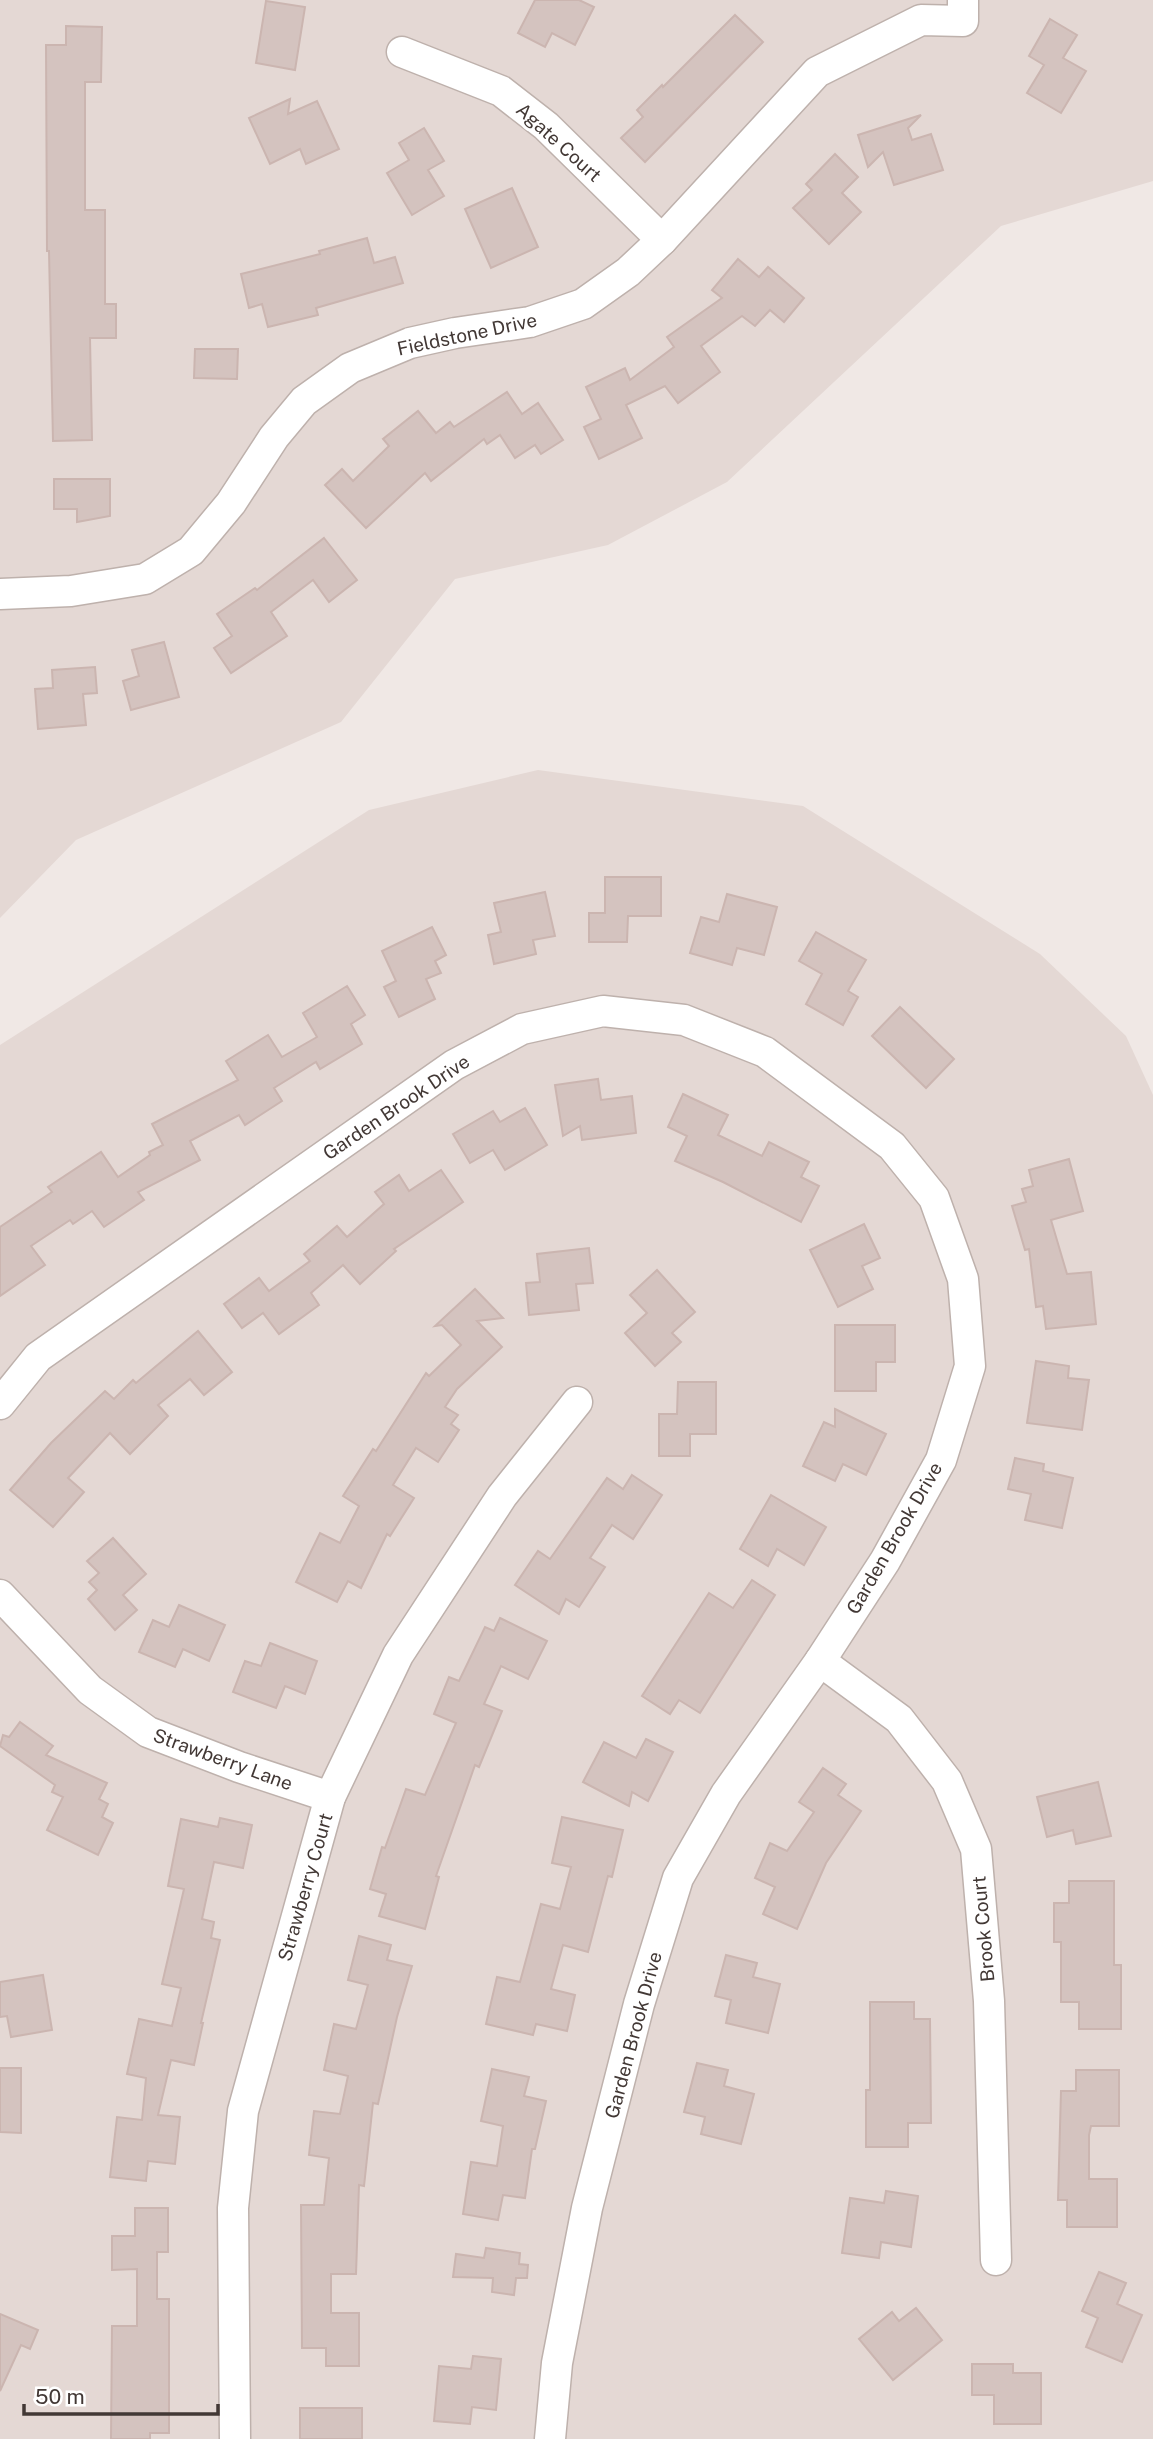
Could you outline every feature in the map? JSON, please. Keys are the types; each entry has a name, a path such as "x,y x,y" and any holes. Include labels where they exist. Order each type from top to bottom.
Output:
{"street":[{"name":"Fieldstone Drive","path":"0,594 71,591 145,579 191,551 231,503 274,437 304,401 350,368 410,343 530,322 583,304 628,272 662,240 817,72 921,20 963,11"},
{"name":"Agate Court","path":"401,52 501,91 547,126 662,240"},
{"name":"Garden Brook Drive","path":"0,1404 38,1357 454,1065 522,1030 603,1010 684,1020 765,1052 892,1146 934,1198 963,1279 970,1366 941,1460 886,1560 820,1661 726,1794 678,1878 639,2004 587,2208 557,2363 550,2439"},
{"name":"Strawberry Court","path":"235,2439 233,2208 243,2110 330,1797 398,1654 502,1496 577,1402"},
{"name":"Strawberry Lane","path":"0,1595 90,1690 148,1732 239,1768 330,1797"},
{"name":"Brook Court","path":"820,1661 898,1719 947,1781 976,1849 989,2001 996,2260"}],"shaded area":[{"path":"0,0 1153,0 1153,181 1001,226 727,482 608,545 455,579 341,722 76,840 0,918"},
{"path":"538,770 803,806 1040,954 1126,1036 1153,1095 1153,2439 0,2439 0,1045 369,810"}],"building":[{"path":"535,0 579,0 594,7 575,45 552,33 545,47 518,33"},
{"path":"266,1 305,7 295,70 256,63"},
{"path":"735,15 763,42 645,162 621,138 643,117 637,110"},
{"path":"1050,19 1077,35 1063,58 1086,71 1061,113 1027,93 1044,65 1029,56"},
{"path":"66,26 102,27 101,82 85,82 85,210 105,210 105,304 116,304 116,338 90,338 92,440 53,441 47,251 46,45 66,45"},
{"path":"290,99 288,114 317,101 339,149 306,164 300,149 270,164 249,118"},
{"path":"921,115 908,128 912,140 931,134 943,170 894,185 883,152 868,167 858,135"},
{"path":"424,128 444,161 428,170 444,196 412,215 387,173 409,160 399,143"},
{"path":"835,154 858,177 842,193 861,212 829,244 793,208 812,190 806,184"},
{"path":"512,188 538,247 491,268 465,209"},
{"path":"367,238 374,263 395,257 403,283 316,308 318,315 268,327 262,304 249,308 241,274 320,254 319,251"},
{"path":"738,259 759,277 768,267 804,298 784,322 770,310 755,326 742,316 701,346 720,372 678,403 665,386 626,405 642,438 599,459 584,427 601,419 586,387 625,368 630,380 674,347 667,337 722,298 712,290"},
{"path":"195,349 238,349 237,379 194,378"},
{"path":"507,392 522,414 538,403 563,440 541,454 535,445 515,458 500,435 487,444 484,439 431,481 425,473 366,528 325,485 342,469 353,481 389,446 383,439 418,411 436,433 450,422 454,427"},
{"path":"54,479 110,479 110,516 77,522 77,509 54,509"},
{"path":"324,538 357,580 329,602 313,580 271,612 287,636 231,673 214,648 232,636 217,614 255,588 257,590"},
{"path":"164,642 179,697 131,710 123,681 139,676 132,650"},
{"path":"95,667 97,693 83,694 86,725 38,729 35,689 53,688 52,670"},
{"path":"605,877 661,877 661,916 628,916 627,942 589,942 589,913 605,913"},
{"path":"545,892 555,936 533,940 536,954 494,964 488,935 501,932 494,903"},
{"path":"727,894 777,907 764,955 737,948 732,965 690,953 701,917 719,922"},
{"path":"432,927 446,955 435,961 441,973 426,979 435,999 399,1017 384,987 396,981 382,951"},
{"path":"816,932 866,960 848,991 858,997 843,1025 806,1004 822,974 799,961"},
{"path":"347,986 365,1015 351,1024 362,1044 320,1069 316,1062 274,1088 282,1101 245,1125 239,1115 190,1141 200,1160 138,1192 144,1200 104,1227 92,1211 73,1224 70,1220 31,1246 45,1265 0,1296 0,1227 52,1192 48,1187 101,1152 118,1177 150,1155 149,1152 163,1145 152,1124 238,1080 226,1061 268,1035 282,1057 317,1037 303,1013"},
{"path":"900,1007 954,1059 926,1088 872,1036"},
{"path":"598,1079 601,1100 632,1096 636,1133 582,1140 580,1126 563,1136 555,1085"},
{"path":"683,1094 728,1115 718,1135 762,1156 769,1142 809,1162 801,1177 819,1186 801,1222 675,1161 687,1136 668,1127"},
{"path":"525,1108 547,1145 505,1170 493,1150 470,1163 453,1134 493,1111 500,1122"},
{"path":"1069,1159 1083,1211 1051,1220 1067,1274 1091,1272 1096,1324 1046,1329 1043,1306 1036,1307 1029,1249 1025,1250 1012,1206 1026,1202 1022,1189 1033,1186 1029,1170"},
{"path":"441,1170 463,1202 394,1249 396,1251 360,1284 343,1265 311,1293 319,1305 279,1334 263,1313 242,1328 224,1304 259,1278 269,1291 310,1261 304,1254 337,1226 347,1237 384,1204 375,1192 399,1175 409,1191"},
{"path":"864,1224 880,1258 862,1266 873,1289 838,1307 810,1250"},
{"path":"589,1248 593,1283 576,1284 579,1310 529,1315 526,1283 540,1282 537,1254"},
{"path":"657,1270 695,1312 672,1333 681,1342 655,1366 625,1333 647,1313 630,1295"},
{"path":"475,1289 503,1318 477,1321 502,1347 457,1389 445,1407 458,1415 451,1424 459,1430 438,1462 416,1448 393,1485 414,1498 390,1536 387,1534 361,1588 348,1581 337,1602 296,1582 320,1533 340,1543 359,1506 343,1496 373,1449 376,1451 426,1373 429,1376 461,1345 442,1325 435,1326"},
{"path":"835,1325 895,1325 895,1362 876,1362 876,1391 835,1391"},
{"path":"198,1331 232,1372 204,1395 190,1379 158,1405 168,1416 130,1454 110,1433 68,1478 84,1492 53,1527 10,1490 51,1443 105,1391 114,1399 133,1380 136,1383"},
{"path":"1036,1361 1069,1366 1068,1378 1089,1380 1082,1430 1027,1423"},
{"path":"678,1382 716,1382 716,1434 690,1434 690,1456 659,1456 659,1414 677,1414"},
{"path":"835,1409 886,1434 866,1475 843,1464 835,1481 803,1466 824,1422 835,1427"},
{"path":"1015,1458 1044,1464 1043,1471 1073,1478 1062,1528 1025,1520 1031,1494 1008,1489"},
{"path":"632,1475 662,1495 633,1539 612,1525 590,1558 605,1567 579,1607 566,1599 559,1614 515,1585 538,1551 550,1559 607,1478 623,1489"},
{"path":"771,1495 826,1527 804,1565 777,1549 768,1566 740,1549"},
{"path":"113,1538 146,1574 123,1595 137,1610 115,1630 88,1599 97,1590 89,1582 99,1573 87,1561"},
{"path":"752,1580 775,1595 700,1713 679,1700 670,1714 642,1696 709,1593 733,1608"},
{"path":"179,1605 225,1625 209,1661 183,1649 175,1667 139,1652 153,1620 169,1627"},
{"path":"500,1618 547,1641 528,1679 501,1666 484,1704 502,1711 479,1767 475,1765 436,1876 439,1877 425,1929 379,1916 386,1894 370,1889 382,1847 385,1848 406,1789 425,1795 456,1723 434,1714 449,1677 459,1681 485,1627 494,1631"},
{"path":"270,1643 317,1661 305,1694 285,1686 276,1708 233,1692 245,1661 261,1666"},
{"path":"20,1722 53,1746 46,1755 107,1783 99,1799 108,1804 102,1817 113,1823 98,1855 47,1830 63,1797 52,1792 55,1785 0,1746 3,1735 9,1737"},
{"path":"646,1739 673,1752 648,1801 632,1792 629,1806 583,1782 604,1742 636,1758"},
{"path":"823,1768 846,1784 838,1795 861,1811 826,1863 797,1929 763,1914 775,1887 755,1878 770,1843 787,1851 814,1812 799,1802"},
{"path":"1098,1782 1111,1836 1076,1844 1073,1830 1047,1837 1037,1797"},
{"path":"562,1817 623,1830 612,1877 608,1876 588,1952 563,1945 551,1989 575,1995 567,2031 536,2024 533,2035 486,2024 497,1977 520,1982 541,1904 560,1909 571,1867 552,1863"},
{"path":"220,1818 252,1825 243,1868 214,1862 202,1919 214,1922 211,1938 220,1940 194,2065 171,2060 158,2115 180,2117 175,2164 148,2161 146,2181 110,2177 117,2117 142,2120 146,2078 127,2074 139,2019 172,2026 181,1988 162,1984 184,1889 168,1886 181,1819 218,1827"},
{"path":"1069,1881 1114,1881 1114,1965 1121,1965 1121,2029 1079,2029 1079,2002 1061,2002 1061,1942 1054,1942 1054,1903 1069,1903"},
{"path":"359,1936 391,1945 387,1960 412,1966 397,2017 378,2104 373,2103 364,2186 359,2185 356,2274 331,2274 331,2313 359,2313 359,2366 326,2366 326,2348 302,2348 301,2205 324,2205 329,2158 309,2155 314,2111 340,2114 348,2076 324,2070 334,2024 356,2029 368,1985 348,1980"},
{"path":"726,1955 757,1963 753,1977 780,1984 768,2033 726,2023 731,2000 715,1996"},
{"path":"43,1975 52,2030 11,2037 7,2016 0,2017 0,1982"},
{"path":"870,2002 914,2002 914,2019 930,2019 931,2123 908,2123 908,2147 866,2147 866,2090 870,2090"},
{"path":"697,2063 728,2070 724,2086 754,2094 741,2144 701,2134 705,2117 684,2112"},
{"path":"0,2068 21,2068 21,2133 0,2132"},
{"path":"492,2069 529,2077 524,2096 546,2101 535,2149 532,2149 525,2198 503,2195 498,2220 463,2214 471,2162 497,2166 503,2126 481,2121"},
{"path":"1076,2070 1119,2070 1119,2126 1091,2126 1089,2135 1089,2179 1117,2179 1117,2227 1067,2227 1067,2200 1058,2200 1061,2091 1076,2091"},
{"path":"886,2191 918,2196 911,2247 881,2242 879,2258 842,2253 850,2198 884,2203"},
{"path":"135,2208 168,2208 168,2252 157,2252 157,2299 169,2299 169,2433 150,2433 150,2439 111,2439 112,2326 137,2326 137,2269 112,2270 112,2236 135,2236"},
{"path":"486,2248 520,2253 519,2264 528,2265 527,2278 516,2278 514,2295 492,2292 493,2278 453,2277 456,2254 484,2258"},
{"path":"1099,2272 1126,2283 1117,2304 1142,2315 1122,2362 1086,2347 1098,2318 1082,2311"},
{"path":"916,2308 942,2340 893,2380 859,2339 892,2312 899,2321"},
{"path":"0,2314 38,2330 30,2349 21,2345 0,2391"},
{"path":"473,2356 501,2359 496,2410 472,2407 470,2424 434,2421 439,2366 471,2369"},
{"path":"972,2364 1013,2364 1013,2373 1041,2373 1041,2424 994,2424 994,2395 972,2395"},
{"path":"300,2408 362,2408 362,2439 300,2439"}]}
